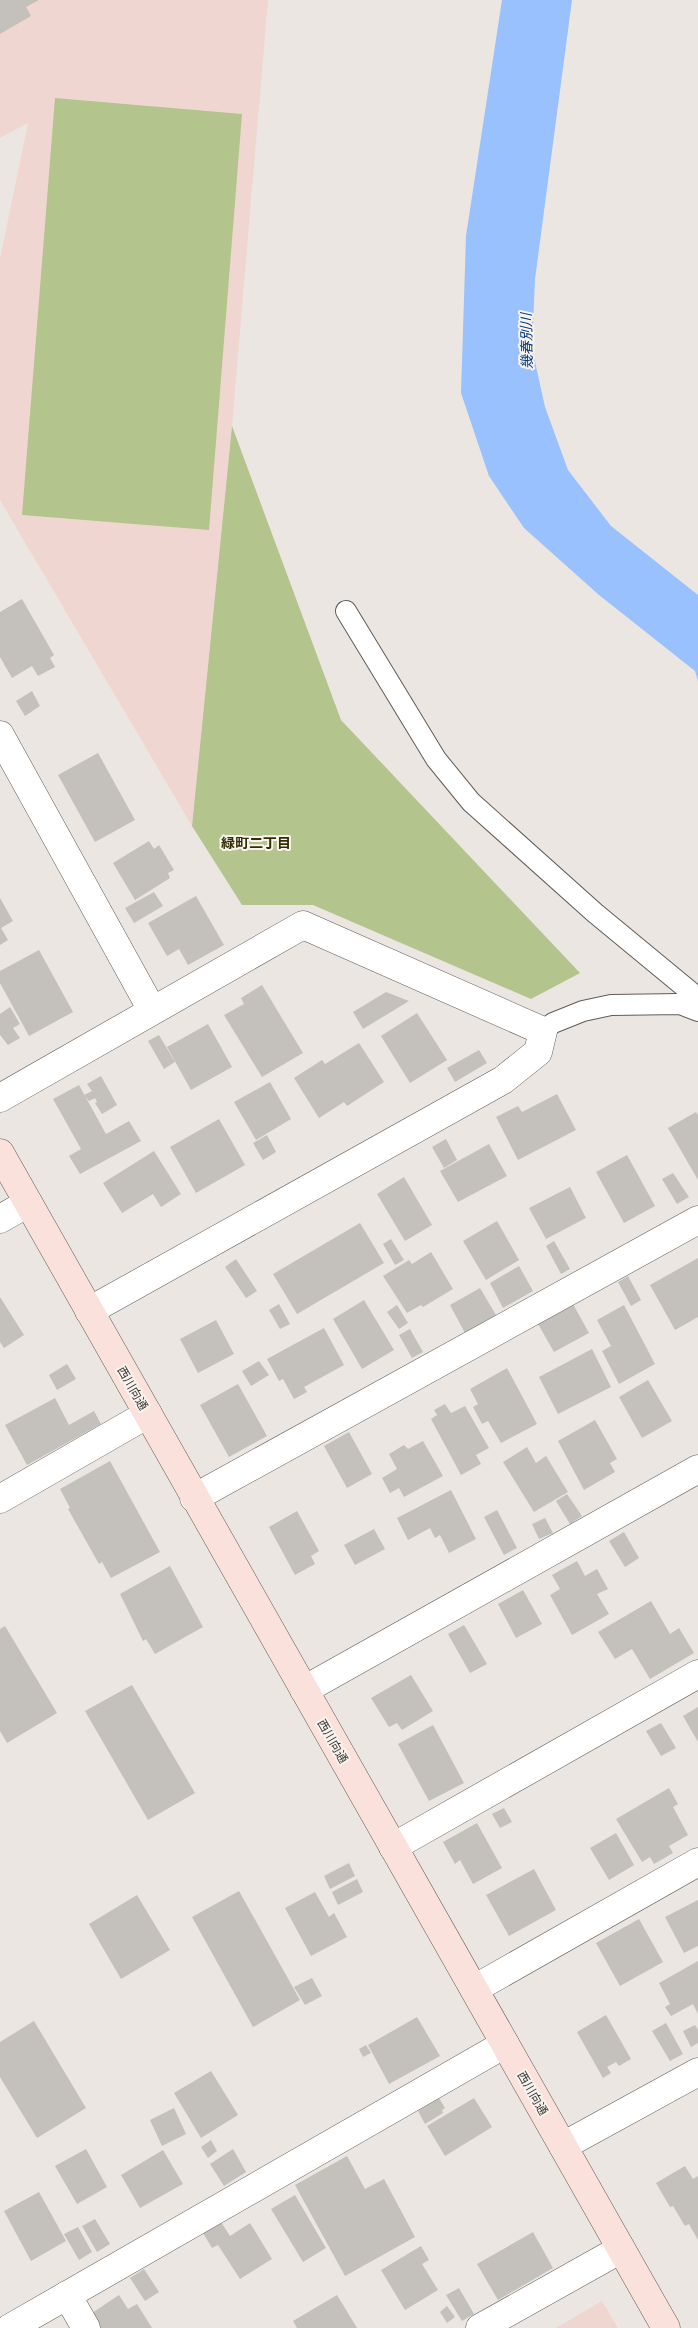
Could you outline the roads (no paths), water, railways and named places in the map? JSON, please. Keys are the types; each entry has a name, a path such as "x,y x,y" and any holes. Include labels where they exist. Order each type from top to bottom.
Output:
{"street":[{"path":"0,736 152,1010"},
{"path":"0,1098 303,925 543,1031 538,1052 503,1080 89,1311"},
{"name":"西川向通","path":"0,1153 666,2328"},
{"path":"0,1219 28,1203"},
{"path":"194,1498 698,1220"},
{"path":"0,1499 148,1414"},
{"path":"304,1690 698,1469"},
{"path":"393,1846 698,1674"},
{"path":"474,1989 698,1862"},
{"path":"10,2328 505,2044"},
{"path":"563,2146 698,2072"},
{"path":"480,2328 621,2248"},
{"path":"67,2295 86,2328"}],"lane":[{"path":"346,611 436,759 470,802 595,913 698,998"},
{"path":"543,1031 553,1023 583,1011 611,1005 680,1004 698,1011"}],"water":[{"name":"幾春別川","path":"502,0 572,0 535,279 532,348 545,407 568,470 611,526 698,595 698,681 695,671 599,595 524,528 489,476 461,393 466,236"}],"district":[{"name":"緑町二丁目","path":"256,842"}]}
